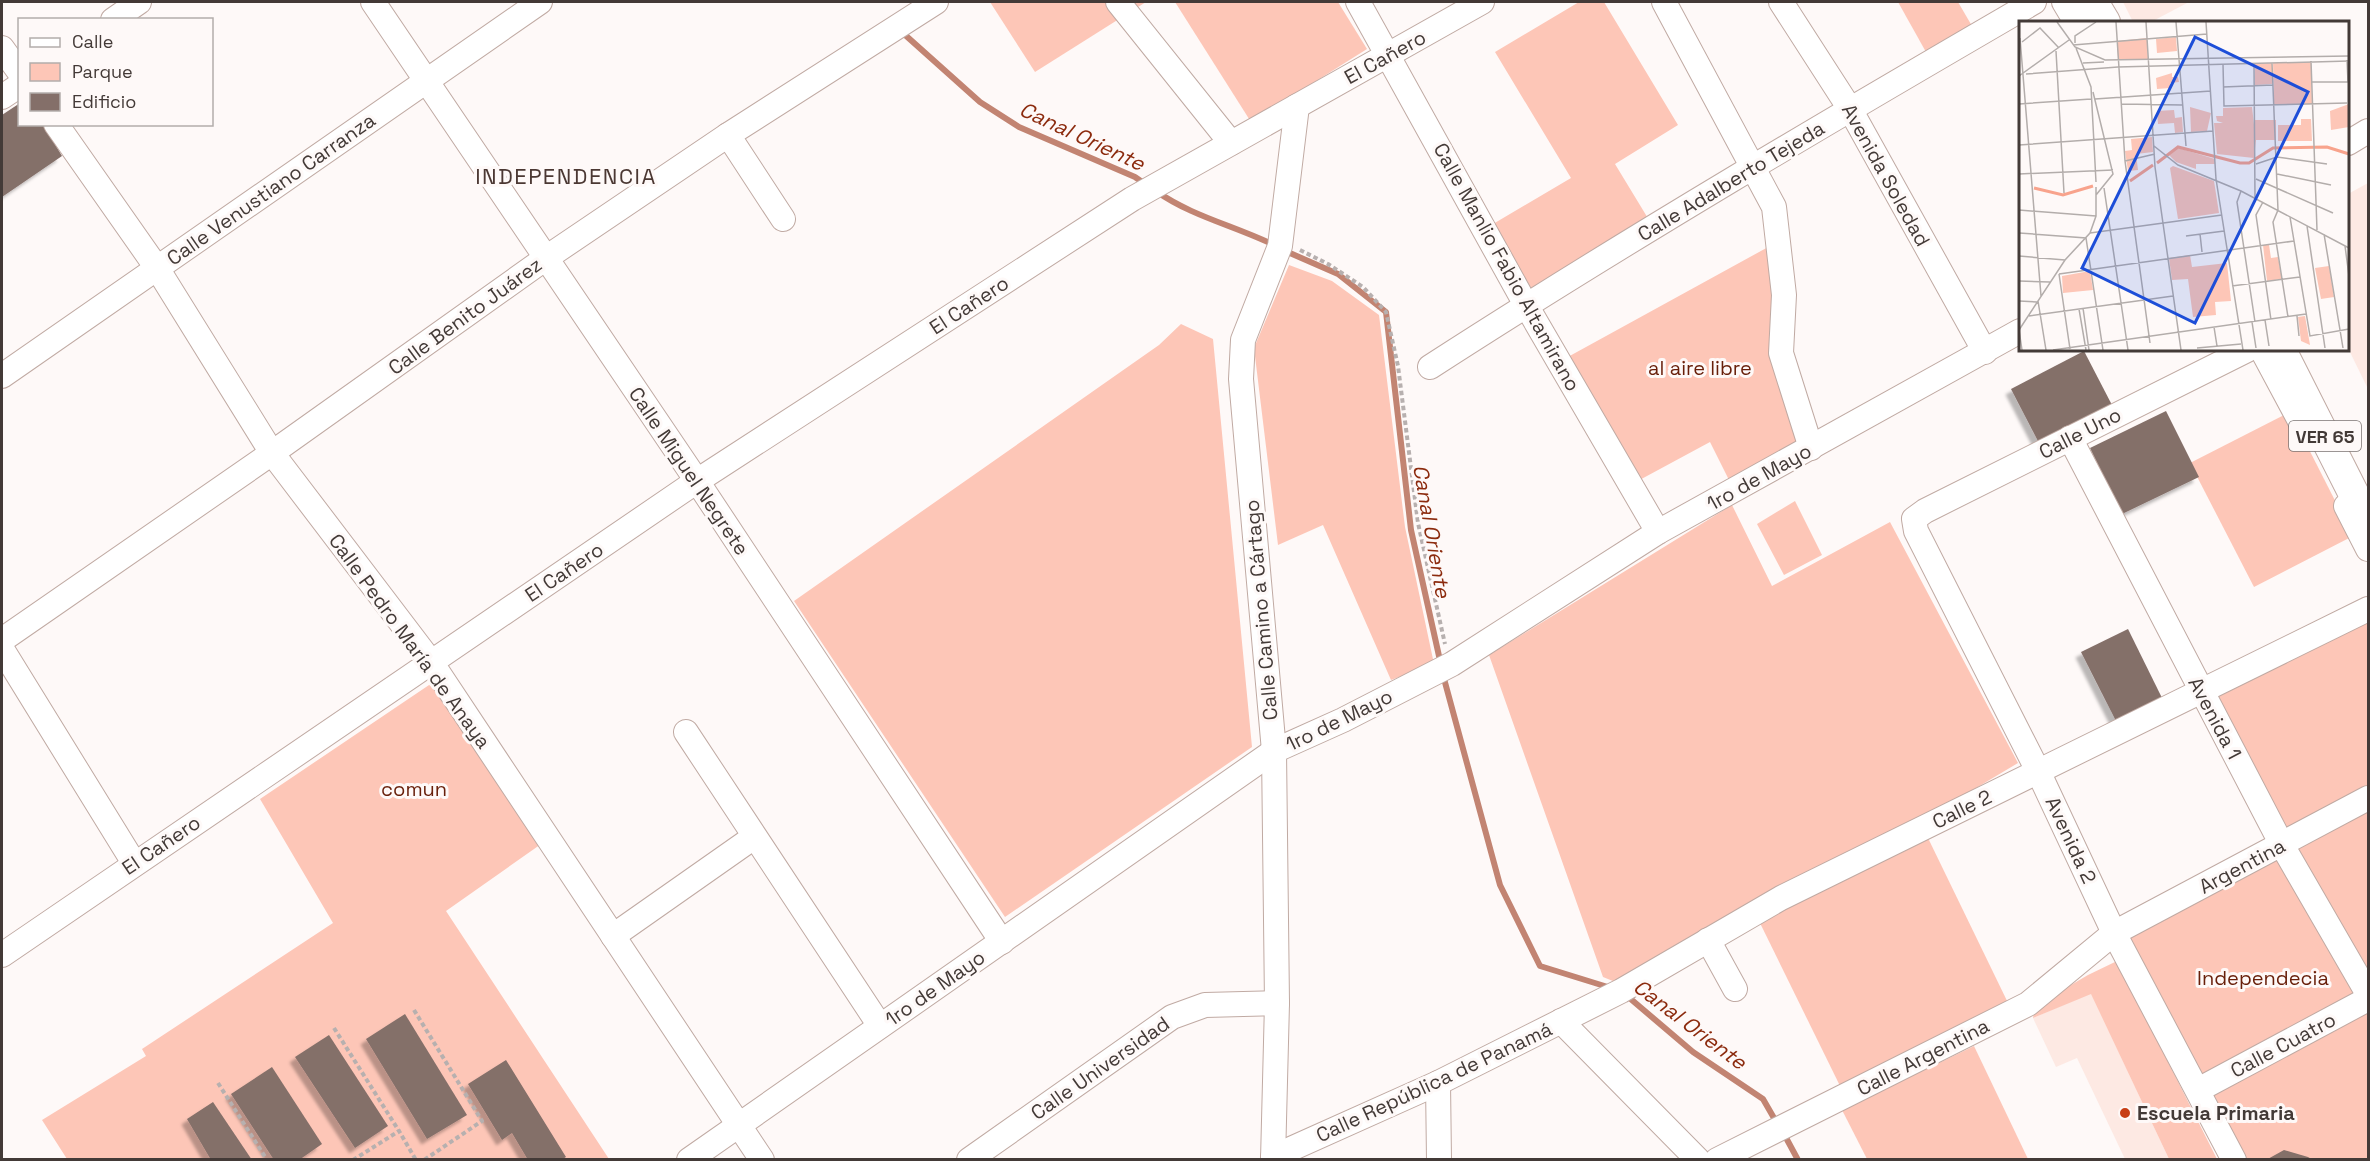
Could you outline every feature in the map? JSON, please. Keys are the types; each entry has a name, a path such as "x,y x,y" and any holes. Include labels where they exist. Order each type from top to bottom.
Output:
{"main road":[{"path":"2093,2 2104,21"},
{"path":"2116,2 2127,21"},
{"name":"VER 65","path":"2282,351 2368,522"},
{"name":"VER 65","path":"2302,351 2368,477"}],"street":[{"path":"116,18 139,2"},
{"name":"Calle Miguel Negrete","path":"374,2 697,481 1002,942"},
{"name":"Calle Venustiano Carranza","path":"2,376 540,2"},
{"name":"Calle Benito Juárez","path":"2,640 272,453 546,258 728,135 936,2"},
{"path":"1118,2 1231,143"},
{"name":"Calle Manlio Fabio Altamirano","path":"1358,2 1389,54 1526,305 1658,532"},
{"name":"El Cañero","path":"2,955 697,481 1132,199 1482,2"},
{"path":"1664,2 1774,207 1784,295 1781,353 1811,448"},
{"name":"Avenida Soledad","path":"1781,2 1850,109 1985,352"},
{"name":"Calle Adalberto Tejeda","path":"1430,367 1526,305 1850,109 2034,2"},
{"path":"2064,2 2075,21"},
{"path":"2,48 18,70"},
{"path":"2,97 18,86"},
{"name":"Calle Camino a Cártago","path":"1273,1158 1277,1002 1274,751 1241,379 1243,340 1277,252 1297,106"},
{"name":"Calle Pedro María de Anaya","path":"57,126 157,268 272,453 431,662 762,1160"},
{"path":"2349,142 2368,131"},
{"path":"728,135 783,219"},
{"name":"1ro de Mayo","path":"689,1160 1274,751 1342,720 1452,664 1658,532 2019,332"},
{"name":"Calle Uno","path":"1914,519 1925,511 2245,351"},
{"path":"2263,351 2368,549"},
{"name":"Avenida 1","path":"2070,438 2200,692 2282,845 2368,994"},
{"name":"Avenida 2","path":"1914,519 1916,531 2038,771 2114,933 2234,1160"},
{"name":"Calle 2","path":"1561,1021 1621,991 1781,898 2368,609"},
{"path":"2,649 134,863"},
{"path":"686,732 880,1026"},
{"name":"Argentina","path":"2114,933 2368,798"},
{"path":"613,936 754,837"},
{"name":"Calle Argentina","path":"1717,1160 2028,1004 2114,933"},
{"path":"1708,940 1735,989"},
{"name":"Calle Cuatro","path":"2198,1090 2368,999"},
{"name":"Calle Universidad","path":"969,1160 1172,1017 1205,1005 1277,1002"},
{"path":"1561,1021 1698,1160"},
{"name":"Calle República de Panamá","path":"1273,1158 1438,1083 1561,1021"},
{"path":"1438,1083 1439,1160"}],"path":[{"path":"1277,252 1328,264 1363,287 1386,312 1398,366 1418,523 1440,632 1452,664"},
{"path":"414,1010 482,1121 424,1160"},
{"path":"334,1028 416,1160"},
{"path":"218,1083 267,1160"},
{"path":"353,1160 399,1131"}],"shaded area":[{"path":"2123,2 2189,2 2153,21 2132,21"},
{"path":"2368,183 2368,389 2349,350 2349,193"},
{"name":"Escuela Primaria","path":"2091,993 2169,1159 2125,1159 2077,1058 2056,1067 2033,1018"}],"green space":[{"path":"990,2 1146,2 1035,72"},
{"path":"1175,2 1338,2 1367,49 1251,122"},
{"path":"1579,2 1604,2 1678,125 1615,164 1649,220 1533,291 1493,224 1571,178 1495,52"},
{"path":"1898,2 1958,2 1972,26 1926,52"},
{"name":"al aire libre","path":"1770,246 1774,358 1803,445 1731,484 1710,442 1634,483 1566,358"},
{"path":"1289,265 1332,281 1379,315 1405,527 1434,664 1391,680 1323,525 1278,545 1254,348"},
{"path":"1181,324 1213,339 1252,747 1005,917 794,601 1159,345"},
{"path":"2290,412 2353,536 2254,587 2190,463"},
{"path":"1795,501 1822,555 1784,575 1757,524"},
{"path":"1732,505 1772,586 1890,522 2018,763 1640,992 1603,977 1489,655"},
{"path":"2368,615 2368,791 2287,833 2216,694"},
{"name":"comun","path":"435,681 544,842 446,911 609,1159 67,1159 42,1120 146,1056 142,1049 333,923 260,799"},
{"name":"Independecia","path":"2368,804 2368,1159 2238,1159 2120,934"},
{"path":"1928,838 2010,1007 1842,1090 1759,921"},
{"path":"2117,961 2217,1159 2169,1159 2091,994 2033,1018 2035,1006"},
{"path":"1974,1046 2028,1159 1867,1159 1842,1110"}],"building":[{"path":"18,104 18,126 44,126 62,156 2,197 2,115"},
{"path":"2084,351 2113,407 2040,445 2011,389"},
{"path":"2166,411 2199,477 2122,514 2090,448"},
{"path":"2128,629 2164,702 2118,725 2081,652"},
{"path":"405,1014 467,1115 427,1139 366,1039"},
{"path":"329,1035 388,1126 355,1148 295,1057"},
{"path":"506,1060 566,1157 561,1160 528,1160 512,1133 502,1140 468,1084"},
{"path":"272,1067 322,1144 299,1160 274,1160 231,1094"},
{"path":"213,1102 252,1160 211,1160 187,1119"},
{"path":"2284,1150 2308,1157 2313,1160 2266,1160"}],"waterway":[{"name":"Canal Oriente","path":"904,34 980,102 1019,127 1135,177 1145,184"},
{"name":"Canal Oriente","path":"1156,191 1198,214 1274,245"},
{"name":"Canal Oriente","path":"1283,250 1338,274 1386,312 1411,530 1441,665"},
{"name":"Canal Oriente","path":"1443,675 1500,885 1540,966 1611,988"},
{"name":"Canal Oriente","path":"1626,995 1693,1052 1763,1099 1778,1125"},
{"name":"Canal Oriente","path":"1784,1134 1798,1160"}],"place":[{"name":"Escuela Primaria","path":"2125,1113"}],"district":[{"name":"INDEPENDENCIA","path":"566,176"}]}
